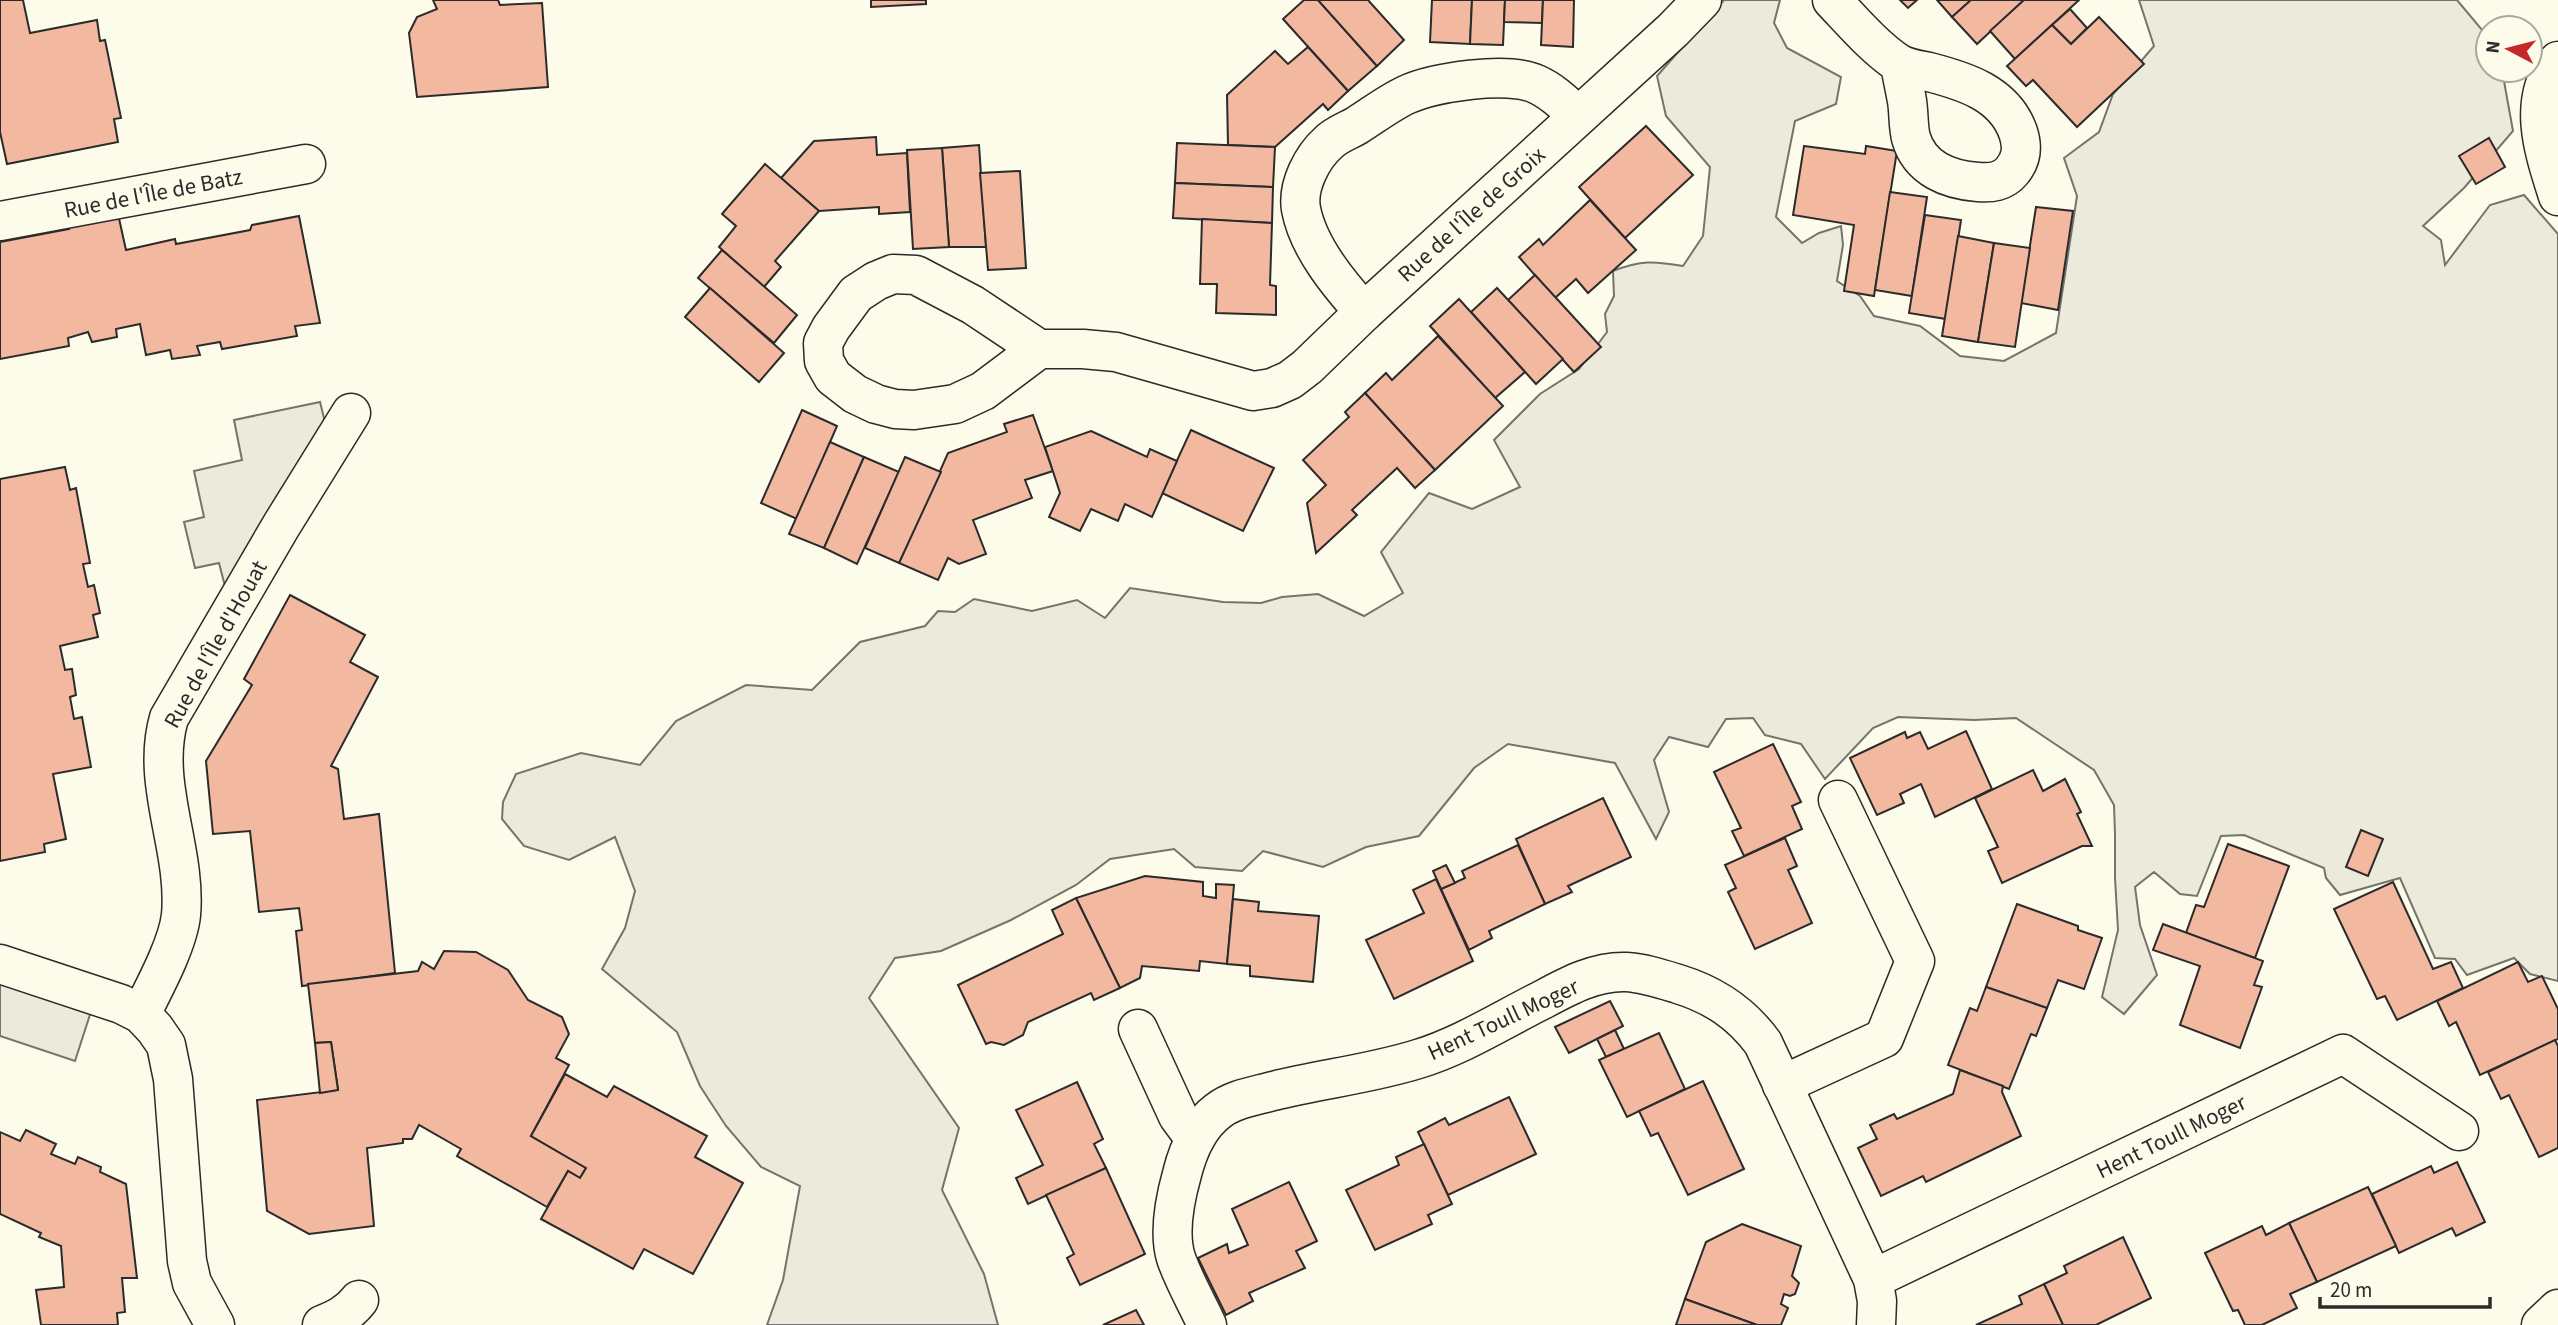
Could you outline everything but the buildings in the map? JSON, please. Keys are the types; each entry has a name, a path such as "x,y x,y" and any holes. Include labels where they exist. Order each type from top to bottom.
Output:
{"street":[{"name":"Rue de l'Île de Groix","path":"1039,349 1116,352 1253,391 1272,388 1290,380 1307,368 1364,312 1702,0"},
{"path":"1832,0 1900,64"},
{"path":"2558,61 2544,87 2539,110 2545,155 2558,196"},
{"path":"1364,312 1324,260 1309,233 1301,207 1304,182 1328,142 1407,95 1443,84 1470,80 1513,79 1535,83 1558,97 1578,117"},
{"name":"Rue de l'Île de Batz","path":"0,221 306,164"},
{"path":"893,274 916,275 951,292 1039,349 983,391 955,404 914,410 876,404 855,394 833,377 824,361 823,343 856,294 893,274"},
{"name":"Rue de l'Île d'Houat","path":"141,1014 176,937 181,915 163,753 169,718 281,526 351,413"},
{"path":"1782,1085 1884,1038 1914,961 1838,800"},
{"path":"0,964 121,1004 141,1014 166,1045 171,1064 187,1261 192,1283 215,1325"},
{"name":"Hent Toull Moger","path":"1207,1325 1176,1258 1176,1199 1187,1152 1218,1111 1234,1102 1288,1087 1372,1072 1421,1058 1445,1049 1577,981 1627,972 1689,988 1731,1008 1749,1024 1763,1043 1873,1279 1877,1325"},
{"path":"1138,1029 1178,1116 1195,1139"},
{"name":"Hent Toull Moger","path":"1873,1279 2343,1054 2459,1131"},
{"path":"322,1325 352,1309 359,1300"},
{"path":"2541,1325 2558,1309"}],"shaded area":[{"path":"1724,0 1780,0 1774,23 1787,48 1841,77 1836,104 1795,121 1776,217 1802,243 1819,233 1841,226 1843,245 1837,281 1860,296 1874,316 1920,326 1960,356 2004,361 2056,333 2077,196 2064,158 2099,132 2113,94 2154,46 2139,0 2457,0 2474,20 2474,84 2505,84 2513,131 2464,188 2423,226 2441,240 2445,265 2490,205 2524,195 2558,234 2558,981 2530,974 2514,958 2467,975 2455,959 2435,958 2400,878 2340,895 2326,878 2324,868 2244,835 2221,836 2197,896 2180,894 2154,872 2135,887 2140,925 2157,975 2124,1014 2102,997 2118,930 2114,805 2094,770 2016,718 1974,720 1898,717 1873,728 1825,779 1801,744 1765,735 1753,718 1726,719 1708,747 1669,737 1654,760 1669,812 1656,839 1615,763 1508,744 1474,768 1419,836 1366,847 1323,867 1263,851 1242,871 1195,867 1174,849 1110,859 1076,885 1011,920 941,951 895,958 869,998 959,1128 942,1190 984,1274 998,1325 767,1325 783,1280 800,1186 761,1167 726,1126 700,1086 677,1032 602,969 625,928 635,891 615,837 569,860 524,846 502,819 503,802 516,774 581,753 640,765 676,721 746,685 812,690 860,642 925,626 938,611 955,612 974,599 1032,611 1077,600 1105,618 1130,588 1223,602 1261,603 1282,597 1318,594 1364,616 1403,593 1381,552 1429,493 1472,509 1520,487 1494,440 1540,394 1579,369 1607,332 1605,314 1614,296 1613,271 1648,262 1683,266 1703,236 1710,167 1666,116 1657,76"},
{"path":"320,402 328,434 228,598 219,563 195,568 184,522 204,517 194,471 242,460 234,420"},
{"path":"0,964 96,996 75,1061 0,1036"}]}
